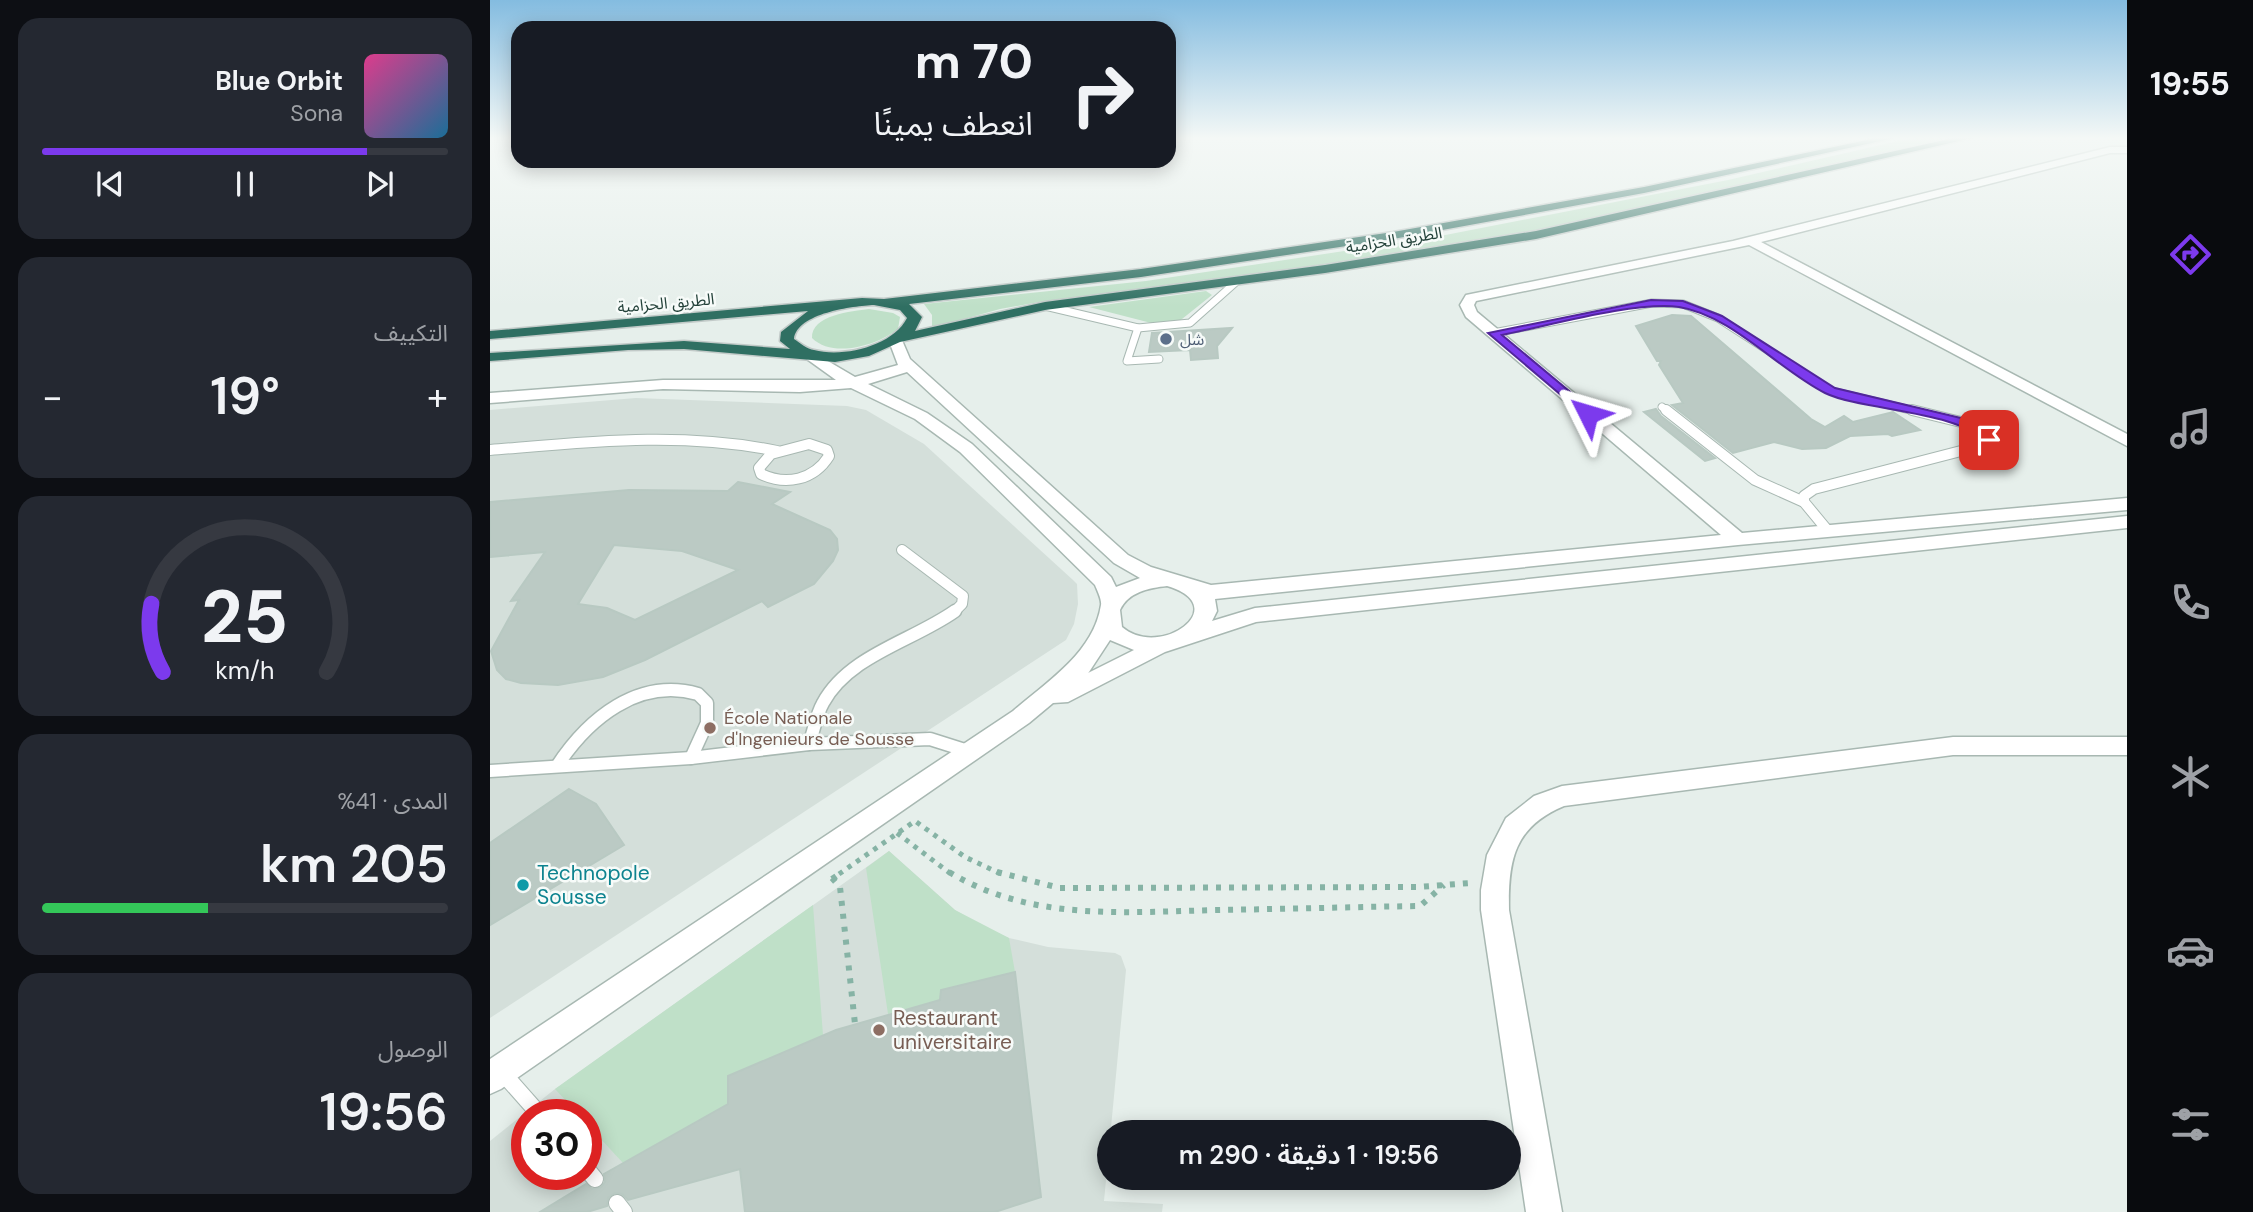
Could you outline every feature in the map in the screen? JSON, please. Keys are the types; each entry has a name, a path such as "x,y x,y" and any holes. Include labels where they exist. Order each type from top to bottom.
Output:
{"highway":[{"name":"الطريق الحزامية","path":"490,335 846,303 887,302 1096,281 1426,233 1632,194"},
{"name":"الطريق الحزامية","path":"490,356 628,346 684,345 752,353 854,354 899,339 1045,306 1236,282 1536,235 1720,194"},
{"path":"887,302 909,309 915,315 915,322 899,339"},
{"name":"الطريق الحزامية","path":"808,354 794,349 787,341 788,332 809,315 846,303"}],"street":[{"path":"1738,539 1493,333 1471,314 1467,305 1471,298 1751,241 1932,194"},
{"path":"1751,241 2127,441"},
{"path":"899,339 898,352 910,366 1131,566 1209,592 1738,539 2127,504"},
{"path":"808,354 830,371 946,432 1104,582 1115,634 1138,645 1167,645"},
{"path":"490,398 644,385 814,388 857,384 910,366"},
{"path":"990,472 1015,462"},
{"path":"1021,717 1130,660 1193,634 1255,615 2127,522"},
{"path":"495,1074 1021,717 1081,666 1111,614 1135,585 1167,579"},
{"path":"1191,585 1207,602 1208,613 1193,634"},
{"path":"1544,1212 1495,911 1494,883 1500,853 1510,831 1533,808 1562,796 1953,746 2127,746"}],"lane":[{"path":"1045,306 1138,328 1190,323 1236,282"},
{"path":"1493,333 1651,303 1683,304 1718,318 1831,391 1961,422 1988,436 1988,444 1984,446 1814,489 1804,496 1804,502"},
{"path":"1138,328 1127,362 1159,359"},
{"path":"1662,407 1755,480 1804,502 1828,531"},
{"path":"490,450 689,440 750,444 778,451 809,444 827,450 829,456 826,463 806,476 779,481 768,479 761,474 759,468 763,461 778,451"},
{"path":"809,744 824,701 835,687 867,663 953,613 962,604 963,596 902,550"},
{"path":"557,766 573,741 605,711 648,692 669,689 699,696 707,705 709,717 691,758"},
{"path":"490,771 691,758 809,744 930,739 971,752"},
{"path":"495,1074 522,1099"}],"path":[{"path":"832,879 897,833 915,821 951,851 978,866 1006,877 1060,888 1445,884 1420,906 1102,912 1050,909 1002,899 963,883 934,866 897,833"},
{"path":"814,857 839,887 855,1024"}],"shaded area":[{"name":"École Nationale d'Ingenieurs de Sousse","path":"636,398 847,406 866,410 924,444 1077,584 1078,604 1074,624 1066,640 490,1018 490,410"},
{"name":"Restaurant universitaire","path":"889,851 955,910 980,925 1009,938 1048,947 1115,953 1121,956 1126,970 1112,1120 1097,1120 1097,1190 1105,1190 1104,1201 1163,1204 1162,1212 490,1212 490,1141 511,1124 511,1190 602,1190 602,1099 542,1099"}],"green space":[{"path":"1658,194 1713,194 1541,230 1259,275 1039,302 1000,309 932,328 932,315 924,304 1146,281 1430,238"},
{"path":"1206,291 1212,295 1177,323 1159,325 1089,307"},
{"path":"869,309 893,313 900,317 898,329 868,344 843,349 831,348 812,338 813,330 825,319"},
{"path":"889,851 955,910 1009,938 1015,972 941,990 940,1000 888,1014 866,868"},
{"path":"813,905 823,1035 730,1075 728,1104 623,1163 602,1140 602,1099 564,1099 555,1089"}],"building":[{"path":"1672,315 1691,316 1811,419 1825,427 1844,416 1853,422 1893,412 1920,430 1892,436 1850,436 1826,448 1802,449 1774,442 1733,453 1672,405 1683,403 1659,365 1661,361 1657,361 1636,326"},
{"path":"1232,328 1217,346 1218,358 1191,360 1190,350 1149,352 1152,333"},
{"path":"1656,409 1661,416 1715,458 1705,461 1644,412"},
{"path":"738,482 790,492 772,504 830,530 837,539 838,550 833,561 814,584 768,607 762,601 645,660 603,677 558,685 521,683 506,679 497,670 491,651 519,600 511,601 545,552 490,557 490,502 629,490 728,491","holes":["614,545 682,551 738,570 635,620 607,608 578,604"]},
{"name":"Technopole Sousse","path":"569,789 596,804 624,845 490,925 490,843"},
{"path":"1015,972 1041,1197 995,1212 745,1212 740,1169 628,1200 622,1194 615,1193 608,1198 607,1206 587,1212 540,1212 576,1190 602,1190 604,1174 728,1104 728,1076 836,1030 940,1000 941,990"}],"place":[{"name":"شل","path":"1166,339"},
{"name":"École Nationale d'Ingenieurs de Sousse","path":"710,728"},
{"name":"Technopole Sousse","path":"523,885"},
{"name":"Restaurant universitaire","path":"879,1030"}],"route":[{"path":"1588,414 1493,333 1651,303 1683,304 1718,318 1831,391 1851,398 1961,422 1978,428 1989,440"}]}
